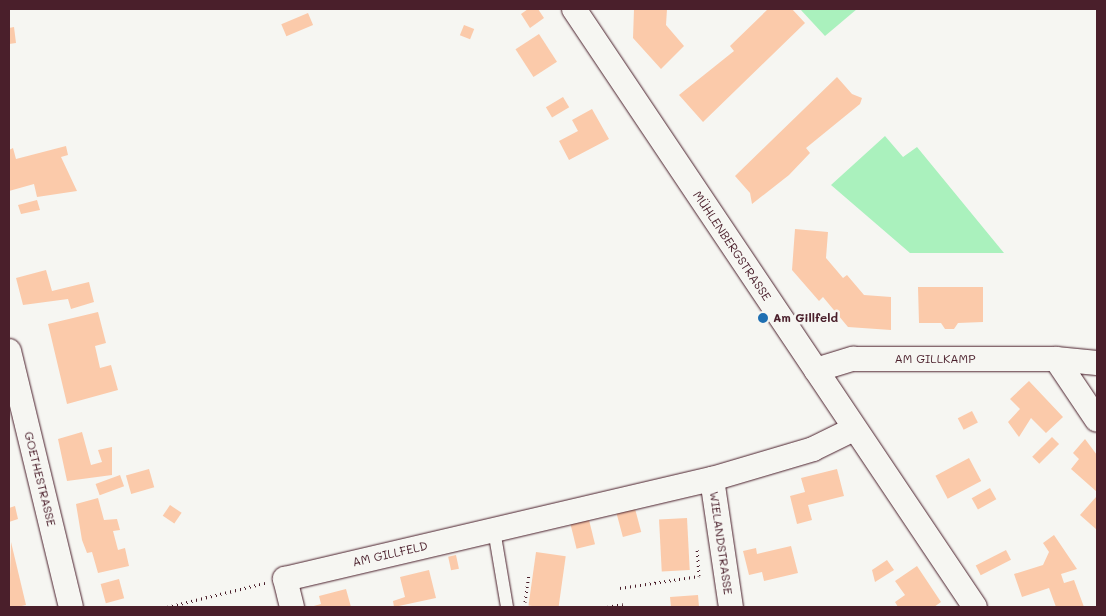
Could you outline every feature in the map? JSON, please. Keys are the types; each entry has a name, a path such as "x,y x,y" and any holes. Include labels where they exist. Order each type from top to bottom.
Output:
{"street":[{"name":"MÜHLENBERGSTRASSE","path":"574,9 975,607"},
{"name":"GOETHESTRASSE","path":"9,351 14,397 72,607"},
{"name":"AM GILLKAMP","path":"816,370 853,359 1056,359 1097,363"},
{"path":"1056,359 1097,420"},
{"name":"AM GILLFELD","path":"285,579 712,479 813,449 854,429"},
{"name":"WIELANDSTRASSE","path":"712,479 731,607"},
{"path":"285,579 292,607"}],"lane":[{"path":"494,530 507,607"}],"path":[{"path":"620,588 699,576 697,544 721,542"},
{"path":"524,607 529,575"},
{"path":"167,607 285,579"},
{"path":"607,607 623,604"}],"green space":[{"path":"800,9 857,9 825,36"},
{"path":"885,136 903,157 917,147 1004,253 910,253 831,185"}],"building":[{"path":"528,9 538,9 544,18 530,28 521,14"},
{"path":"634,9 667,9 666,25 684,46 661,69 633,38"},
{"path":"768,9 792,9 805,23 703,122 679,95 734,51 730,46"},
{"path":"308,13 313,25 286,36 281,24"},
{"path":"464,25 474,29 470,39 460,35"},
{"path":"14,27 16,43 9,44 9,28"},
{"path":"539,34 557,62 533,77 516,49"},
{"path":"837,77 852,94 862,98 860,104 806,148 810,153 789,175 752,204 750,193 735,176"},
{"path":"563,97 569,107 552,118 546,107"},
{"path":"592,109 609,139 569,160 559,141 578,131 572,120"},
{"path":"66,146 68,155 61,157 77,191 37,197 34,184 9,191 9,150 13,148 16,159"},
{"path":"37,200 40,210 21,214 18,205"},
{"path":"795,229 828,232 826,258 843,278 847,275 864,295 891,297 891,330 848,327 823,297 819,301 792,270"},
{"path":"46,270 52,291 89,282 94,302 71,309 68,299 23,305 16,278"},
{"path":"918,287 983,287 983,322 958,323 954,329 945,329 941,323 919,323"},
{"path":"98,312 106,343 95,346 100,368 111,365 118,390 67,404 48,324"},
{"path":"1029,381 1063,417 1046,433 1031,418 1019,437 1008,422 1020,409 1010,399"},
{"path":"972,411 978,423 964,430 958,418"},
{"path":"82,432 91,465 102,462 98,450 112,447 112,475 67,481 58,439"},
{"path":"1052,437 1059,444 1039,464 1032,457"},
{"path":"1085,439 1097,455 1097,492 1071,469 1079,459 1073,453"},
{"path":"969,458 981,481 948,499 935,476"},
{"path":"149,469 154,487 131,494 126,476"},
{"path":"837,469 844,496 808,505 812,520 797,524 790,496 805,492 801,478"},
{"path":"120,475 124,486 100,495 96,484"},
{"path":"990,488 996,499 978,510 972,498"},
{"path":"98,498 104,520 117,519 120,530 113,531 118,550 125,548 129,566 98,573 92,552 87,553 82,540 76,504"},
{"path":"1097,498 1097,530 1080,515"},
{"path":"170,505 182,513 174,524 163,516"},
{"path":"634,505 641,532 623,537 616,510"},
{"path":"15,506 18,519 9,522 9,508"},
{"path":"588,516 595,544 577,549 570,521"},
{"path":"687,518 690,570 662,571 659,519"},
{"path":"1054,535 1077,569 1061,574 1064,583 1074,580 1084,607 1056,607 1049,588 1022,597 1014,574 1043,565 1049,552 1043,543"},
{"path":"11,542 26,605 17,607 9,607"},
{"path":"791,546 798,573 764,581 762,572 749,575 743,551 756,548 757,554"},
{"path":"1006,550 1011,560 981,575 976,565"},
{"path":"536,552 566,556 559,607 528,605"},
{"path":"456,555 459,569 451,570 448,557"},
{"path":"887,560 894,570 875,582 872,570"},
{"path":"917,566 941,602 934,607 898,607 895,602 905,595 895,581"},
{"path":"429,570 436,598 394,607 393,601 405,597 400,577"},
{"path":"119,579 124,598 106,603 101,584"},
{"path":"346,589 351,607 310,607 321,604 319,596"},
{"path":"698,595 699,607 671,607 670,597"}],"place":[{"name":"Am Gillfeld","path":"763,318"}]}
